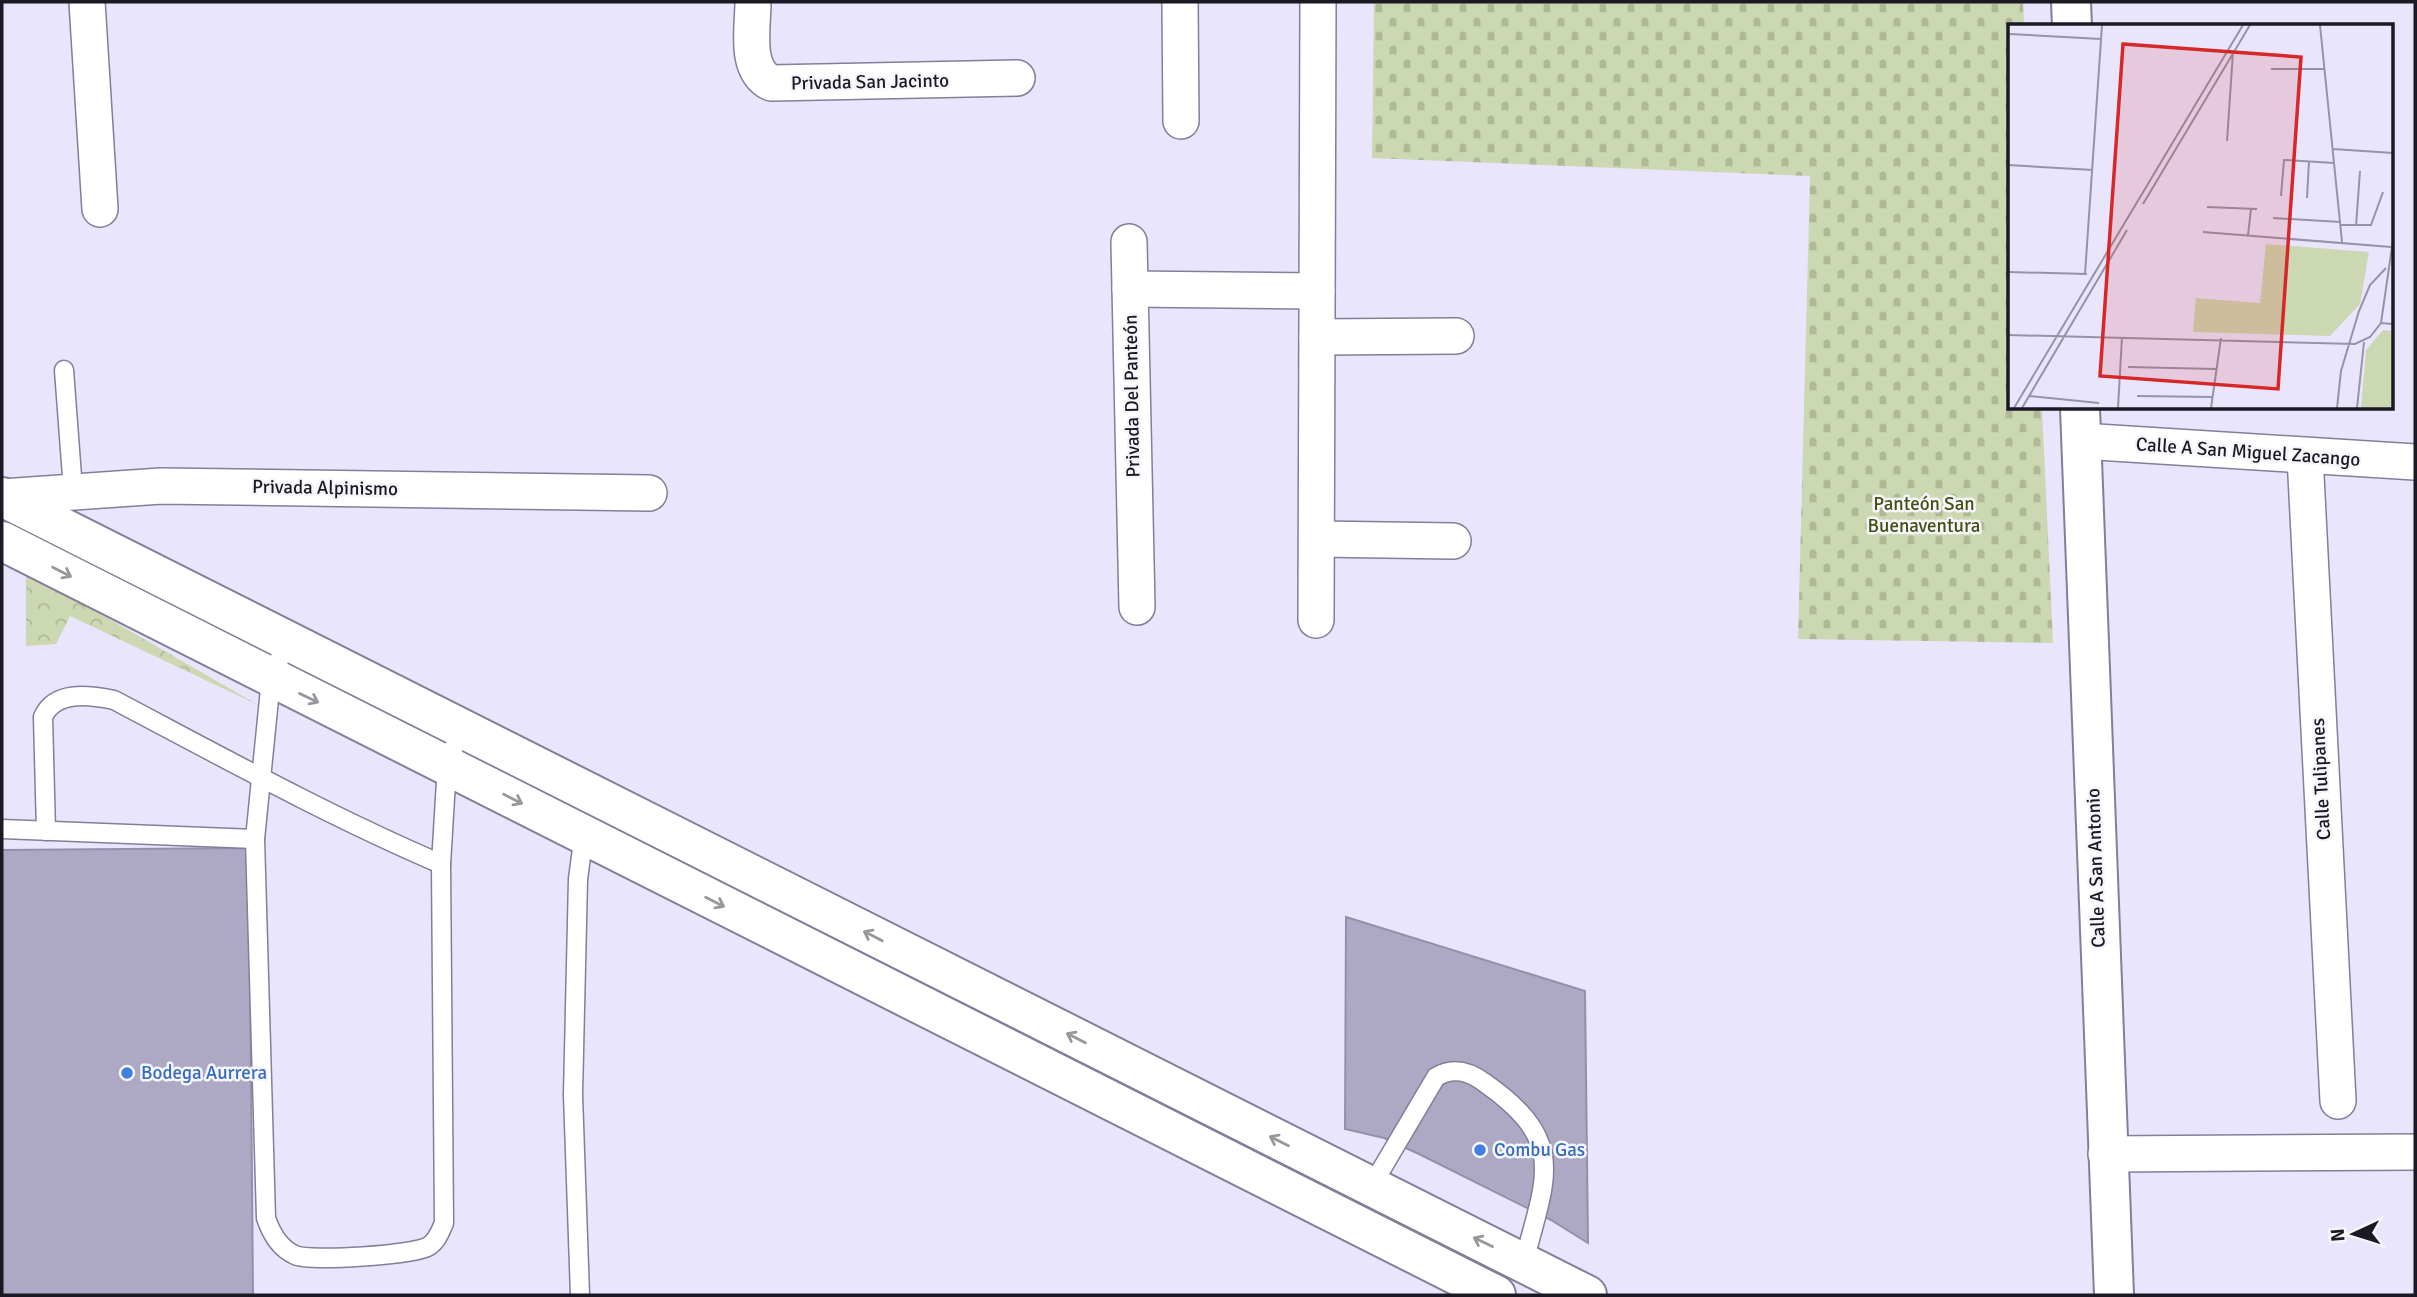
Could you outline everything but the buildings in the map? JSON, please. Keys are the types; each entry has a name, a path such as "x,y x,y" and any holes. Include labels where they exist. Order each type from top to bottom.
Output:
{"main road":[{"path":"2071,2 2072,24"},
{"name":"Calle A San Antonio","path":"2080,424 2106,1154 2114,1295"},
{"path":"2,497 1587,1295"},
{"path":"2,541 1496,1295"}],"street":[{"path":"87,2 100,209"},
{"name":"Privada San Jacinto","path":"752,2 753,63 763,79 771,83 1017,79"},
{"path":"1180,2 1181,121"},
{"path":"1316,620 1318,2"},
{"path":"1129,242 1130,289"},
{"name":"Privada Del Panteón","path":"1137,607 1130,289 1317,291"},
{"path":"1317,337 1457,336"},
{"name":"Calle A San Miguel Zacango","path":"2080,424 2305,456 2415,462"},
{"name":"Calle Tulipanes","path":"2305,456 2338,1101"},
{"name":"Privada Alpinismo","path":"2,497 161,486 649,493"},
{"path":"1317,540 1453,541"},
{"path":"2106,1154 2415,1152"}],"lane":[{"path":"64,370 73,490"},
{"path":"288,639 271,679 259,776 255,839 266,1218 279,1243 296,1256 320,1258 415,1251 429,1246 437,1239 444,1223 441,864 447,765 461,729"},
{"path":"46,831 43,717 48,705 59,699 94,696 114,700 357,828 441,864"},
{"path":"580,1295 573,1095 578,879 584,836 581,789"},
{"path":"2,829 255,839"},
{"path":"1371,1187 1436,1077 1455,1071 1473,1074 1509,1100 1526,1118 1538,1139 1545,1161 1545,1190 1524,1262"}],"green space":[{"name":"Panteón San Buenaventura","path":"1374,2 2023,2 2024,24 2008,24 2008,410 2042,410 2053,643 1798,639 1810,176 1372,158"},
{"path":"26,571 260,706 70,616 56,644 26,646"}],"place":[{"name":"Bodega Aurrera","path":"127,1073"},
{"name":"Combu Gas","path":"1480,1150"}]}
